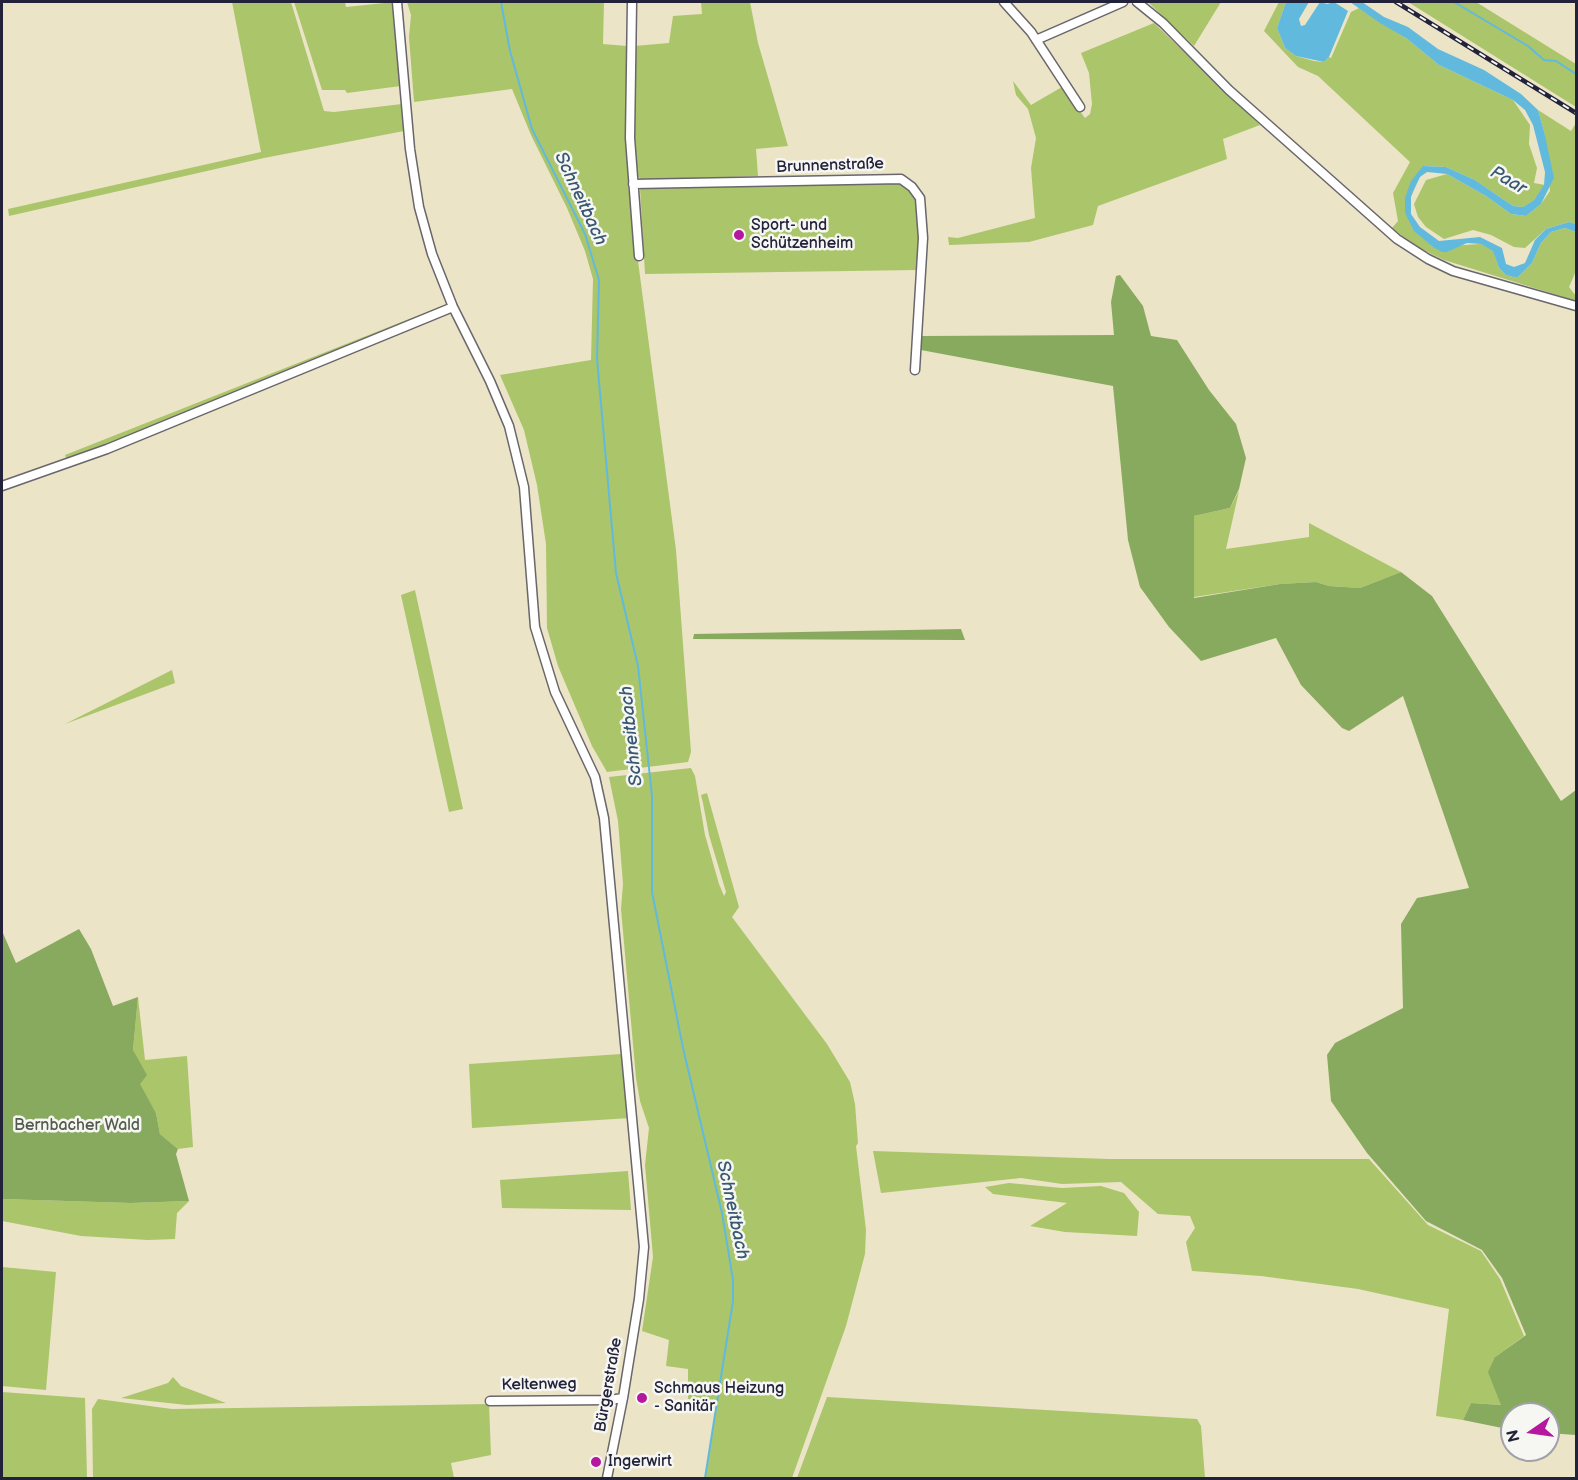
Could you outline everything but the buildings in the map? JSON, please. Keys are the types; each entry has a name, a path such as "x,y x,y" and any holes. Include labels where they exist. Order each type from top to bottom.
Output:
{"street":[{"name":"Bürgerstraße","path":"397,2 414,181 432,254 453,307 490,381 509,426 524,487 535,627 555,692 595,777 604,818 642,1221 642,1270 634,1331 606,1479"},
{"path":"632,2 630,138 639,256"},
{"path":"1004,2 1036,40 1080,107"},
{"path":"1036,40 1123,2"},
{"path":"1137,2 1163,23 1229,90 1397,239 1428,259 1453,271 1576,306"},
{"name":"Brunnenstraße","path":"633,184 901,179 912,187 920,198 924,238 915,370"},
{"path":"2,486 107,449 453,307"},
{"name":"Keltenweg","path":"490,1401 623,1398"}],"green space":[{"path":"232,2 291,2 324,111 334,112 402,104 404,131 264,158 9,216 8,209 261,152"},
{"path":"294,2 345,2 346,7 394,2 401,86 347,93 345,90 322,90"},
{"path":"407,2 604,2 603,44 627,46 628,185 676,550 691,752 688,762 607,772 592,746 558,666 547,628 546,544 537,485 524,430 500,375 591,360 593,279 585,251 567,208 531,135 512,89 414,102 409,37 411,15"},
{"path":"701,2 750,2 758,43 788,146 756,149 758,176 642,180 635,174 634,163 634,46 669,43 673,16 702,14"},
{"path":"1148,2 1221,2 1194,46"},
{"path":"1279,2 1286,2 1277,28 1285,48 1296,56 1324,62 1329,57 1331,58 1351,12 1359,8 1406,38 1439,65 1513,100 1530,125 1529,144 1537,168 1534,183 1545,185 1534,200 1523,207 1513,206 1475,180 1446,167 1423,166 1405,213 1433,247 1481,244 1493,250 1499,268 1506,275 1517,278 1532,263 1541,243 1551,232 1565,228 1576,232 1576,271 1569,287 1576,296 1576,301 1444,260 1415,246 1392,228 1398,221 1393,193 1410,162 1318,76 1298,67 1264,31"},
{"path":"1408,2 1476,2 1576,64 1576,107"},
{"path":"1154,23 1260,125 1223,139 1227,159 1098,206 1093,225 1029,242 949,245 948,237 958,238 1035,218 1031,168 1036,138 1028,109 1016,95 1013,81 1031,105 1062,87 1085,118 1090,114 1092,104 1089,73 1081,53"},
{"path":"1538,110 1571,131 1576,123 1576,224 1569,222 1546,229 1525,248 1514,247 1491,235 1473,230 1444,239 1426,227 1418,217 1414,204 1426,180 1447,174 1486,196 1511,214 1526,216 1541,204 1550,191 1544,131"},
{"path":"899,183 908,188 916,199 919,230 917,270 645,274 640,188"},
{"path":"1120,275 1143,306 1151,336 1177,340 1209,390 1236,424 1246,458 1239,489 1230,508 1194,516 1194,598 1280,584 1316,582 1329,586 1360,588 1401,572 1432,596 1561,801 1576,790 1576,1435 1560,1434 1560,1402 1500,1402 1488,1372 1495,1357 1526,1335 1502,1278 1482,1250 1426,1221 1367,1153 1331,1101 1327,1055 1335,1043 1403,1008 1401,924 1417,898 1469,888 1403,696 1349,731 1342,728 1301,685 1276,638 1201,661 1169,627 1140,587 1128,540 1113,386 921,350 922,336 1114,335 1111,302 1116,276"},
{"path":"442,306 131,437 67,460 65,455"},
{"path":"1239,491 1226,549 1309,537 1309,523 1401,572 1360,588 1329,586 1316,582 1280,584 1194,597 1194,516 1230,508"},
{"path":"415,590 463,809 449,812 401,595"},
{"path":"961,629 965,640 693,639 694,634"},
{"path":"172,670 175,683 65,724"},
{"path":"691,768 695,776 705,835 719,884 724,896 726,892 709,835 701,795 707,793 739,907 732,917 827,1044 850,1082 855,1104 858,1143 856,1146 866,1230 865,1254 846,1326 792,1478 705,1478 717,1404 688,1399 688,1369 666,1366 669,1340 642,1331 653,1257 645,1165 649,1128 640,1101 636,1078 621,909 623,884 618,821 609,777"},
{"name":"Bernbacher Wald","path":"79,929 91,949 113,1006 138,997 133,1050 147,1075 140,1084 156,1113 160,1134 178,1149 176,1154 189,1201 131,1203 2,1199 2,931 16,963"},
{"path":"138,997 145,1060 187,1056 193,1147 178,1149 160,1134 156,1113 139,1084 133,1050"},
{"path":"622,1054 630,1118 472,1128 469,1064"},
{"path":"873,1151 1109,1159 1369,1159 1428,1225 1481,1251 1500,1279 1524,1336 1495,1357 1500,1405 1471,1403 1463,1420 1436,1416 1449,1309 1358,1289 1261,1276 1192,1271 1186,1242 1195,1228 1190,1216 1158,1214 1121,1182 1062,1184 1021,1178 881,1193"},
{"path":"628,1171 631,1210 502,1208 500,1180"},
{"path":"1009,1183 1062,1188 1101,1186 1124,1193 1139,1212 1137,1236 1065,1232 1030,1226 1067,1203 993,1194 985,1187"},
{"path":"2,1199 131,1203 189,1201 177,1213 175,1239 148,1240 81,1236 2,1221"},
{"path":"2,1267 56,1272 46,1390 2,1386"},
{"path":"173,1377 181,1386 226,1403 187,1405 121,1398 168,1383"},
{"path":"2,1392 85,1398 87,1478 2,1478"},
{"path":"827,1397 1197,1419 1201,1426 1205,1478 797,1478"},
{"path":"98,1399 172,1409 489,1404 491,1455 451,1463 454,1478 93,1478 92,1409"},
{"path":"1471,1403 1500,1405 1500,1428 1463,1420"}],"water":[{"path":"1286,2 1309,2 1299,19 1301,26 1305,25 1320,2 1327,4 1334,2 1348,11 1329,57 1324,62 1296,56 1285,48 1277,28"},
{"path":"1350,2 1362,2 1384,17 1408,27 1438,49 1484,70 1521,94 1538,110 1554,178 1541,204 1526,216 1511,214 1486,196 1447,174 1427,172 1420,177 1411,196 1411,214 1420,227 1439,241 1480,237 1502,248 1506,264 1514,267 1525,263 1535,240 1546,229 1569,222 1576,224 1576,232 1565,228 1551,232 1541,243 1532,263 1517,278 1506,275 1499,268 1493,251 1481,244 1467,243 1447,252 1433,247 1414,231 1405,213 1405,198 1411,181 1423,166 1446,167 1475,180 1513,206 1523,207 1534,200 1544,185 1545,172 1533,125 1525,110 1513,100 1439,65 1406,38"}],"waterway":[{"name":"Schneitbach","path":"501,2 510,51 532,129 585,234 599,280 597,359 616,573 638,666 652,796 652,892 683,1048 722,1213 733,1280 733,1301 705,1478"},
{"path":"1454,2 1528,46 1544,60 1556,61 1576,74"}],"railway":[{"path":"1396,2 1576,113"}],"place":[{"name":"Sport- und Schützenheim","path":"739,235"},
{"name":"Schmaus Heizung - Sanitär","path":"642,1398"},
{"name":"Ingerwirt","path":"596,1462"}],"water label":[{"name":"Paar","path":"1508,181"}]}
